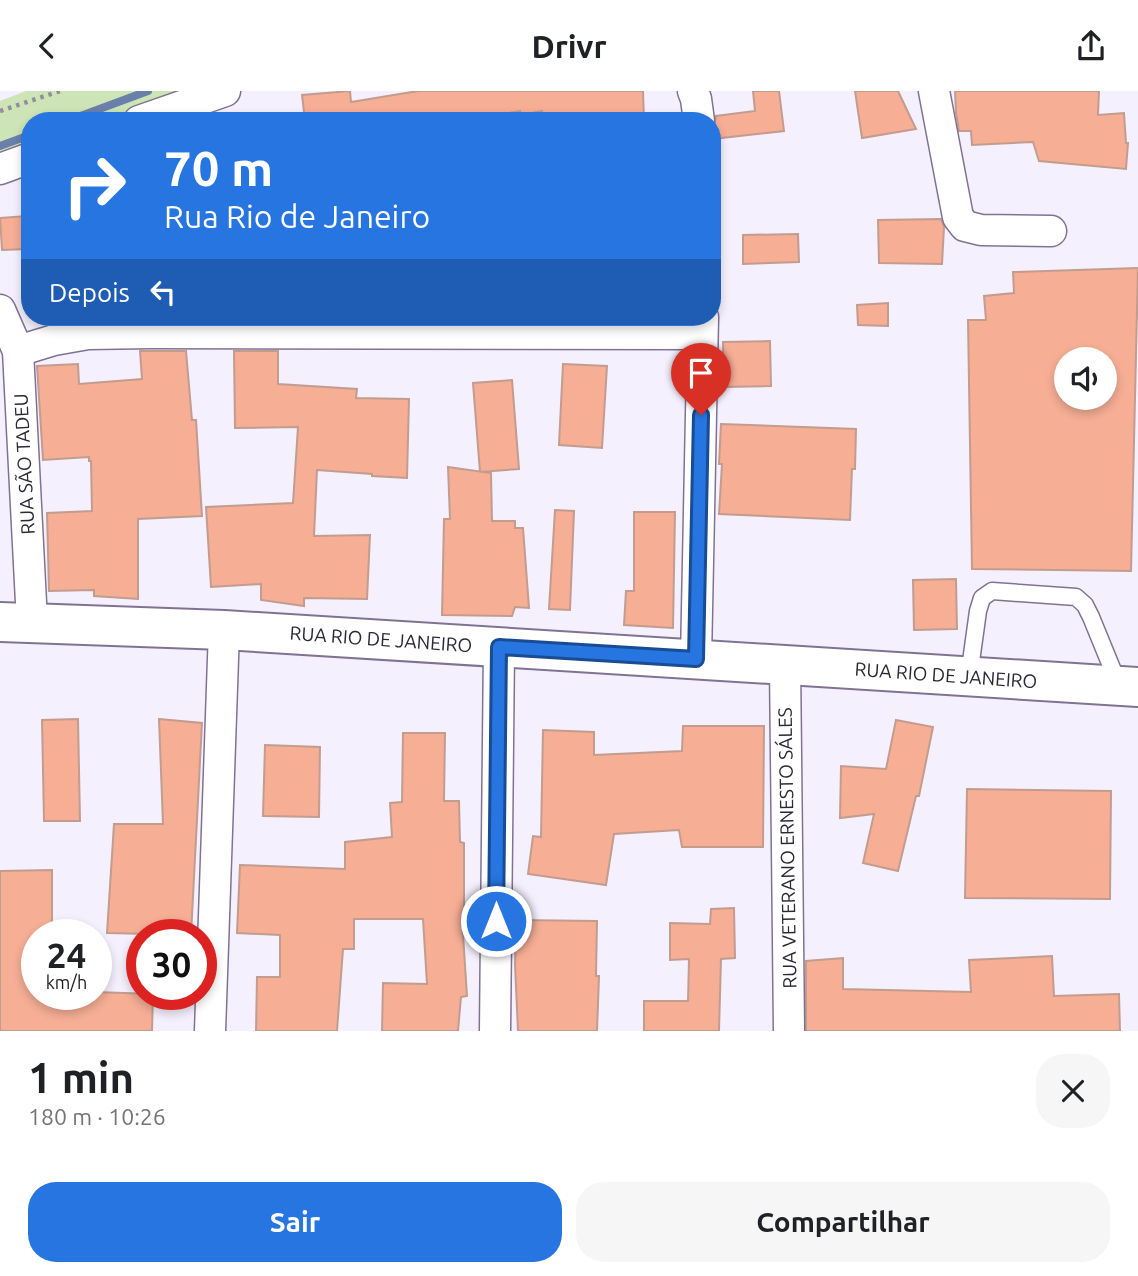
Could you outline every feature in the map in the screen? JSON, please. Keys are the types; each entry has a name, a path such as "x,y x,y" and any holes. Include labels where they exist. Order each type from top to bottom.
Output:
{"main road":[{"name":"RUA RIO DE JANEIRO","path":"16,622 224,630 1128,686"}],"street":[{"path":"165,112 225,91"},
{"path":"693,91 698,112"},
{"path":"934,91 958,217 965,226 981,230 1051,231"},
{"path":"0,169 21,161"},
{"name":"RUA SÃO TADEU","path":"0,310 18,351 16,622"},
{"path":"18,351 54,340 88,334 631,326"},
{"path":"696,659 703,326"},
{"path":"210,1031 224,630"},
{"path":"495,1031 499,647"},
{"name":"RUA VETERANO ERNESTO SÁLES","path":"785,664 789,1031"}],"lane":[{"path":"969,676 978,611 982,598 992,591 1076,597 1085,605 1128,686"}],"path":[{"path":"0,111 60,91"}],"green space":[{"path":"26,91 184,91 126,112 21,112 21,149 0,157 0,101"}],"building":[{"path":"350,91 351,102 418,91 643,91 644,112 304,112 302,95"},
{"path":"753,91 779,91 784,131 721,138 721,115 755,111"},
{"path":"855,91 898,91 916,129 862,138"},
{"path":"955,91 1099,91 1098,115 1124,113 1128,143 1126,169 1039,161 1033,142 972,145 971,131 959,131"},
{"path":"21,216 21,249 2,250 0,218"},
{"path":"941,219 944,227 942,264 879,263 878,220"},
{"path":"798,234 799,262 743,264 743,235"},
{"path":"1138,268 1131,571 972,569 968,320 986,320 984,296 1014,293 1013,272"},
{"path":"888,303 888,326 858,325 857,305"},
{"path":"770,341 771,386 724,387 723,342"},
{"path":"140,351 186,351 192,420 196,420 202,516 138,519 138,599 94,596 94,590 49,591 47,513 92,511 91,461 89,457 43,460 37,366 78,364 79,384 142,379"},
{"path":"234,351 278,351 278,384 357,389 356,398 409,399 407,478 317,470 314,536 370,535 367,599 304,598 304,606 261,600 261,584 211,587 206,507 293,503 298,427 235,428"},
{"path":"563,364 607,366 602,448 559,445"},
{"path":"512,380 519,469 480,472 473,383"},
{"path":"721,424 856,429 850,520 719,514"},
{"path":"448,467 491,473 492,521 515,521 515,528 523,528 529,608 515,607 512,616 442,615 444,519 450,519"},
{"path":"555,510 574,511 570,610 549,609"},
{"path":"634,512 675,512 673,628 624,625 626,591 634,591"},
{"path":"956,579 957,629 914,630 913,580"},
{"path":"78,719 80,821 44,821 42,720"},
{"path":"159,719 202,723 192,919 126,919 126,933 112,933 112,919 108,919 114,824 163,824"},
{"path":"896,720 933,727 919,796 916,796 898,871 863,863 874,814 840,818 841,766 886,769"},
{"path":"683,726 764,726 763,847 682,847 679,830 614,834 606,885 528,874 533,836 541,837 543,730 594,732 594,755 682,751"},
{"path":"403,733 445,733 444,801 459,801 460,842 464,843 462,919 467,996 461,997 458,1031 382,1031 383,983 427,984 423,919 354,919 354,949 343,949 337,1031 256,1031 257,977 280,977 280,935 237,933 240,865 345,869 345,842 392,837 390,803 402,802"},
{"path":"265,745 320,747 319,817 263,816"},
{"path":"967,789 1111,791 1110,899 965,898"},
{"path":"52,870 52,919 21,919 21,1010 112,1010 112,993 126,993 126,1010 153,1010 152,1031 0,1031 0,871"},
{"path":"734,908 735,958 721,959 719,1031 644,1031 644,1001 688,1001 689,959 670,960 670,923 710,924 711,909"},
{"path":"516,920 597,921 597,1031 518,1031"},
{"path":"1052,956 1054,996 1119,994 1120,1031 806,1031 806,961 843,958 843,989 971,992 969,960"}],"waterway":[{"path":"91,112 148,91"},
{"path":"0,146 21,138"}],"route":[{"path":"496,921 499,647 696,659 701,415"}]}
